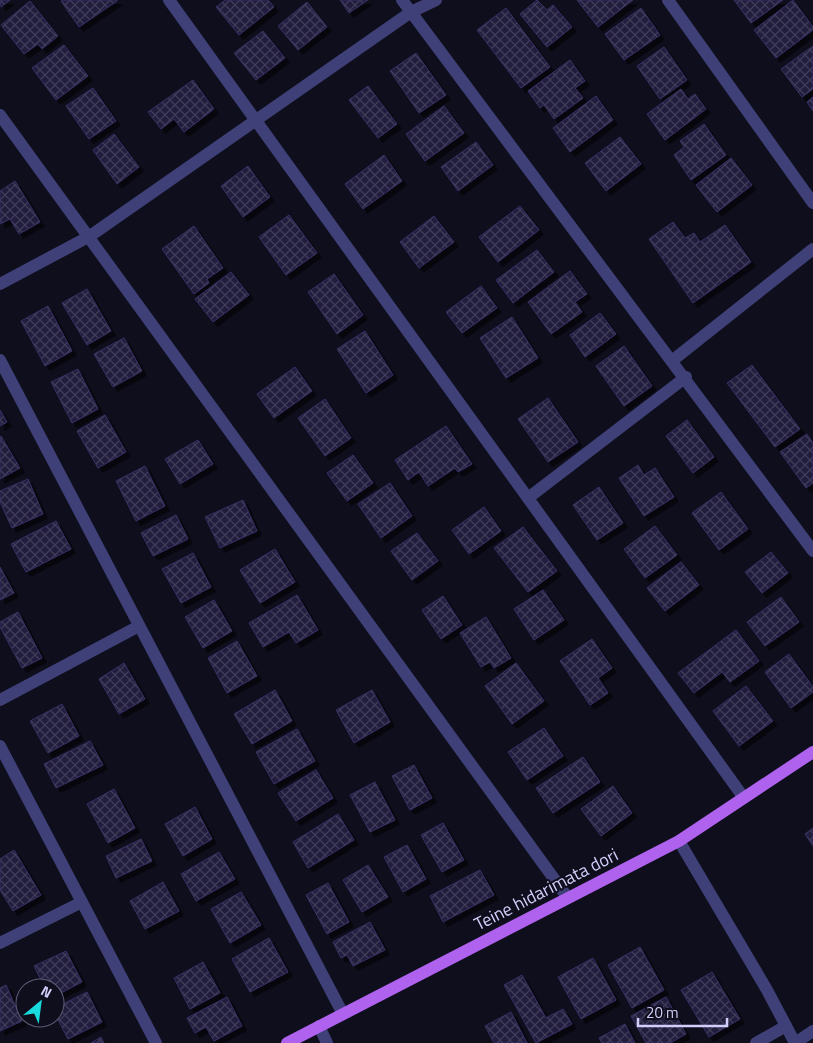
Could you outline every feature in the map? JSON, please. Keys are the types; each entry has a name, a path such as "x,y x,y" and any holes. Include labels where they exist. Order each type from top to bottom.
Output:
{"main road":[{"name":"Teine hidarimata dori","path":"287,1043 680,841 813,752"}],"street":[{"path":"170,0 744,798"},
{"path":"402,0 686,377 813,551"},
{"path":"0,284 90,236 411,12 436,0"},
{"path":"668,0 813,203"},
{"path":"0,115 90,236 568,898"},
{"path":"673,360 813,249"},
{"path":"0,360 343,1014"},
{"path":"528,498 686,377"},
{"path":"0,700 139,626"},
{"path":"0,746 156,1043"},
{"path":"680,841 795,1043 813,1031"},
{"path":"0,943 82,902"},
{"path":"319,1026 327,1043"},
{"path":"756,1043 786,1026"}],"building":[{"path":"0,0 10,0 1,7"},
{"path":"225,0 268,0 274,7 239,35 216,7"},
{"path":"340,0 368,0 349,13"},
{"path":"537,0 547,10 553,5 572,27 547,47 520,14"},
{"path":"577,0 633,0 598,27"},
{"path":"734,0 783,0 751,23"},
{"path":"793,0 813,27 813,30 776,58 754,30"},
{"path":"30,1 58,36 42,49 38,44 24,54 1,25"},
{"path":"61,1 117,1 79,27"},
{"path":"307,2 327,27 298,50 278,26"},
{"path":"506,8 550,67 521,88 477,30"},
{"path":"641,8 660,35 624,60 605,34"},
{"path":"263,31 285,58 256,80 234,53"},
{"path":"64,45 88,76 56,100 32,68"},
{"path":"813,46 813,89 802,97 781,69"},
{"path":"664,47 687,80 660,99 637,66"},
{"path":"416,53 446,95 419,113 390,71"},
{"path":"570,60 585,81 575,88 583,98 554,119 544,105 540,108 528,91"},
{"path":"193,80 214,109 184,132 174,119 161,129 148,112"},
{"path":"368,86 397,124 378,138 349,100"},
{"path":"93,88 116,121 89,139 66,106"},
{"path":"681,89 688,99 695,94 706,109 665,140 647,114"},
{"path":"596,96 613,120 570,152 553,128"},
{"path":"813,97 813,111 807,102"},
{"path":"444,106 464,133 425,161 406,134"},
{"path":"704,124 726,155 691,180 674,155 684,147 680,141"},
{"path":"114,134 139,167 117,184 93,150"},
{"path":"620,137 641,164 606,191 585,163"},
{"path":"476,142 493,165 458,191 441,167"},
{"path":"384,155 402,181 363,209 345,184"},
{"path":"731,158 752,185 717,212 696,185"},
{"path":"248,166 270,197 243,217 221,186"},
{"path":"15,181 40,222 19,234 10,219 0,224 0,191"},
{"path":"520,206 539,230 498,262 479,237"},
{"path":"289,215 317,253 286,275 259,237"},
{"path":"434,216 454,242 419,268 400,242"},
{"path":"673,222 685,238 694,233 700,242 725,225 751,262 693,303 649,239"},
{"path":"194,226 223,268 207,279 209,283 194,294 162,249"},
{"path":"537,250 554,272 513,303 496,280"},
{"path":"570,271 587,294 575,302 582,312 551,334 528,302"},
{"path":"231,272 249,295 213,322 195,299"},
{"path":"334,274 363,315 337,334 308,292"},
{"path":"481,286 497,308 462,333 446,312"},
{"path":"87,289 111,331 87,345 62,303"},
{"path":"48,306 72,351 45,366 21,321"},
{"path":"600,313 616,334 585,357 570,335"},
{"path":"512,317 538,358 506,378 480,338"},
{"path":"365,331 393,375 366,393 337,349"},
{"path":"124,338 142,371 113,387 94,354"},
{"path":"624,346 652,386 624,406 596,366"},
{"path":"752,365 800,429 775,447 727,383"},
{"path":"295,367 312,391 274,418 257,394"},
{"path":"78,369 98,409 72,423 51,382"},
{"path":"548,398 578,442 548,462 518,419"},
{"path":"325,399 351,438 325,456 298,418"},
{"path":"0,410 7,422 0,426"},
{"path":"105,415 126,452 98,468 77,431"},
{"path":"687,420 714,457 693,473 666,436"},
{"path":"446,426 472,464 458,472 455,468 428,486 419,472 408,480 395,460"},
{"path":"807,434 813,443 813,483 806,488 780,452"},
{"path":"0,437 20,468 0,479"},
{"path":"198,440 213,464 180,484 165,459"},
{"path":"353,455 373,483 347,501 327,473"},
{"path":"638,465 644,475 655,468 674,497 644,516 619,478"},
{"path":"145,466 165,506 136,521 116,481"},
{"path":"28,479 43,514 12,528 0,502 0,491"},
{"path":"390,483 412,516 381,538 358,504"},
{"path":"599,487 623,523 597,540 573,505"},
{"path":"721,492 748,529 719,550 692,513"},
{"path":"243,500 257,531 220,548 205,517"},
{"path":"484,507 501,531 469,554 452,530"},
{"path":"176,515 188,539 153,556 141,533"},
{"path":"56,521 71,549 26,572 11,544"},
{"path":"655,526 677,555 645,578 624,549"},
{"path":"523,527 557,571 528,592 494,548"},
{"path":"417,533 438,561 412,580 391,551"},
{"path":"275,549 295,582 260,603 240,570"},
{"path":"771,552 788,573 762,593 745,572"},
{"path":"193,553 211,587 181,603 162,569"},
{"path":"681,562 699,585 665,611 647,588"},
{"path":"0,567 14,593 0,600"},
{"path":"543,590 564,620 534,640 514,609"},
{"path":"297,595 318,630 296,643 289,632 263,647 249,623"},
{"path":"443,596 462,625 441,639 422,610"},
{"path":"781,597 799,622 765,646 747,622"},
{"path":"214,600 232,631 203,648 185,617"},
{"path":"18,612 42,658 22,668 0,627 0,622"},
{"path":"486,617 511,658 494,668 490,662 481,667 460,633"},
{"path":"736,630 759,661 730,682 722,672 694,693 678,673"},
{"path":"592,639 612,668 598,678 608,693 590,705 560,661"},
{"path":"237,641 257,676 227,693 208,658"},
{"path":"789,654 813,687 813,692 791,708 765,672"},
{"path":"124,663 145,699 119,714 99,679"},
{"path":"516,663 544,701 512,724 485,686"},
{"path":"746,686 773,721 739,746 713,711"},
{"path":"275,690 292,721 252,744 234,714"},
{"path":"372,690 390,722 354,743 336,710"},
{"path":"62,704 79,736 48,753 30,721"},
{"path":"544,728 563,756 527,780 508,752"},
{"path":"297,729 315,761 274,784 256,752"},
{"path":"90,741 103,765 56,788 44,764"},
{"path":"583,757 600,782 553,813 536,788"},
{"path":"414,765 432,798 410,810 392,776"},
{"path":"316,770 333,798 296,821 278,793"},
{"path":"375,782 395,820 370,832 350,795"},
{"path":"613,786 632,813 601,836 581,809"},
{"path":"114,789 135,828 108,843 87,804"},
{"path":"195,807 212,839 183,856 165,824"},
{"path":"338,814 354,840 308,868 293,842"},
{"path":"443,823 464,860 442,872 421,835"},
{"path":"813,828 813,846 805,834"},
{"path":"141,839 152,861 116,878 106,856"},
{"path":"407,845 426,879 403,892 384,857"},
{"path":"14,850 41,895 13,911 0,890 0,859"},
{"path":"219,852 235,879 196,901 181,874"},
{"path":"368,865 388,897 362,912 343,880"},
{"path":"480,870 494,895 443,922 430,896"},
{"path":"163,882 179,911 145,929 130,901"},
{"path":"328,883 349,922 327,934 306,895"},
{"path":"241,892 261,925 230,943 211,909"},
{"path":"370,922 385,950 353,966 347,955 341,958 333,942"},
{"path":"269,938 288,972 250,992 232,959"},
{"path":"640,947 664,990 632,1008 608,965"},
{"path":"66,951 82,982 65,991 65,978 40,978 34,966"},
{"path":"593,958 616,1000 581,1019 558,977"},
{"path":"203,962 220,993 190,1009 174,978"},
{"path":"712,972 740,1019 709,1037 681,990"},
{"path":"522,975 546,1018 563,1009 572,1024 536,1043 504,985"},
{"path":"6,985 15,1005 15,1024 0,1031 0,988"},
{"path":"87,992 102,1022 68,1039 62,1028 65,1028 65,1003"},
{"path":"227,997 242,1026 214,1041 206,1027 195,1033 187,1018"},
{"path":"666,997 686,1034 670,1043 646,1043 631,1016"},
{"path":"511,1012 527,1043 494,1043 485,1026"},
{"path":"625,1024 635,1043 602,1043 599,1038"},
{"path":"101,1037 104,1043 91,1043"}]}
